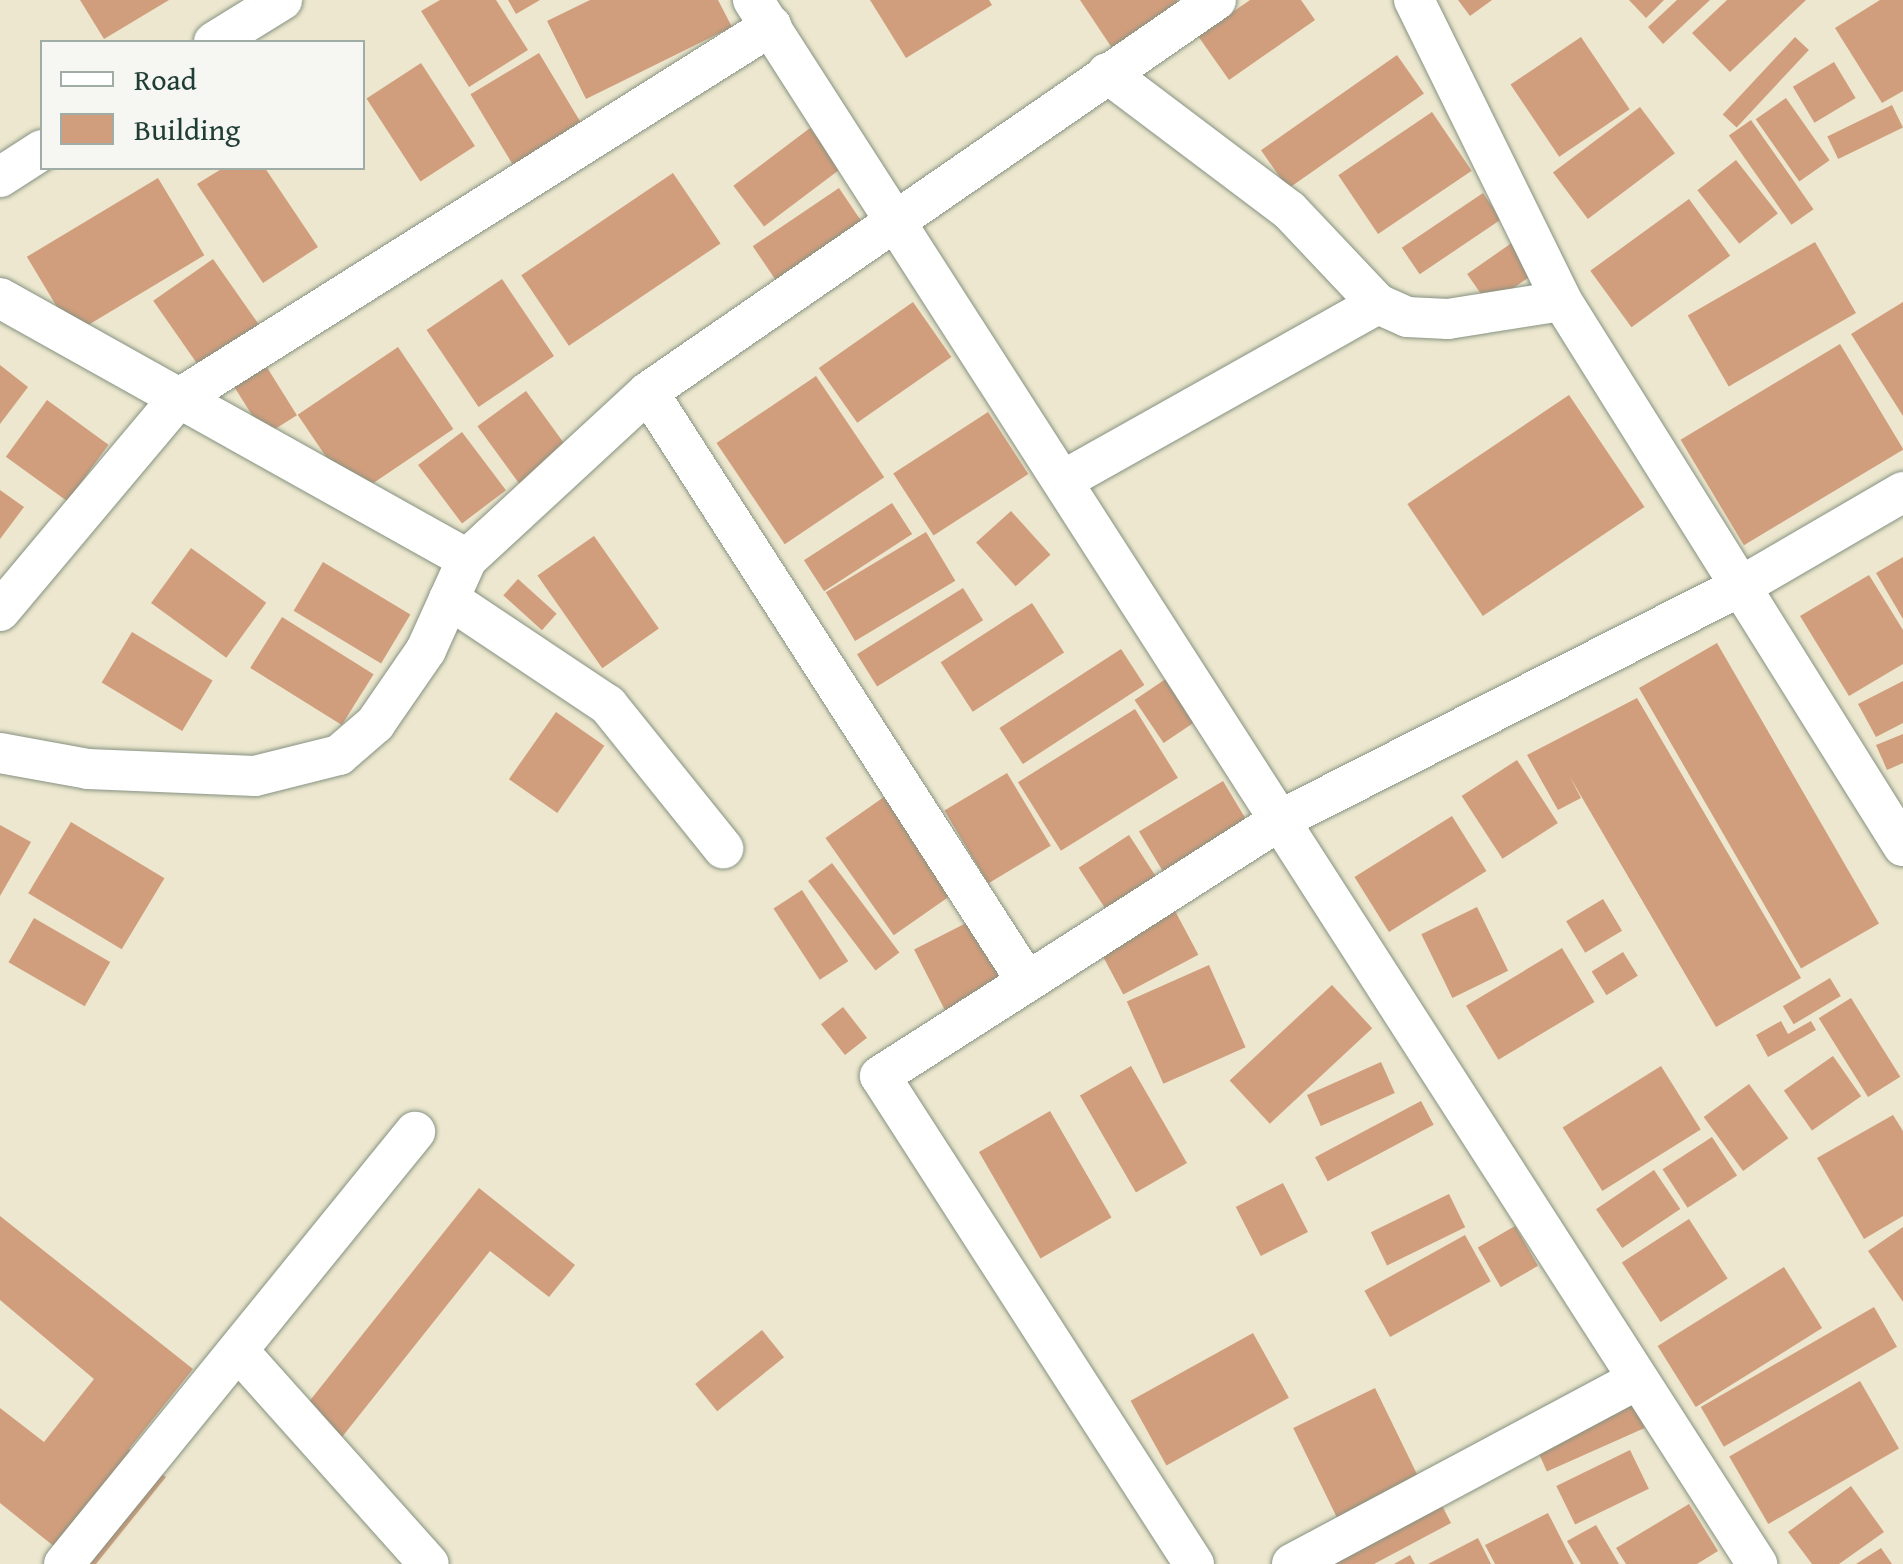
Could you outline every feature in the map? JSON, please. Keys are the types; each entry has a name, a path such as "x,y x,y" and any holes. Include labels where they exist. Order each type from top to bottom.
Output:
{"street":[{"path":"217,40 282,0"},
{"path":"0,752 88,769 256,776 340,755 375,724 449,599 467,559 648,392 895,216 1216,0"},
{"path":"1414,0 1562,301 1745,584 1903,846"},
{"path":"0,611 178,398 762,13 1757,1564"},
{"path":"1107,74 1289,210 1378,304 1407,318 1448,319 1562,301"},
{"path":"0,176 40,151"},
{"path":"0,298 467,559"},
{"path":"1064,480 1378,304"},
{"path":"648,392 1027,982"},
{"path":"1194,1564 880,1076 1282,819 1745,584 1903,492"},
{"path":"449,599 608,704 724,848"},
{"path":"64,1564 242,1355 415,1132"},
{"path":"242,1355 429,1564"},
{"path":"1292,1564 1638,1378"}],"building":[{"path":"80,0 169,0 104,39"},
{"path":"440,0 496,0 528,50 469,87 421,11"},
{"path":"508,0 540,0 516,14"},
{"path":"590,0 718,0 732,27 586,99 547,21"},
{"path":"870,0 989,0 992,5 906,58"},
{"path":"1080,0 1177,0 1183,11 1116,54"},
{"path":"1250,0 1301,0 1315,20 1229,80 1198,36"},
{"path":"1458,0 1492,0 1470,16"},
{"path":"1629,0 1664,0 1646,18"},
{"path":"1677,0 1710,0 1663,44 1648,27"},
{"path":"1727,0 1806,0 1730,72 1692,33"},
{"path":"1880,0 1903,0 1903,91 1882,103 1835,28"},
{"path":"1581,37 1630,109 1559,157 1511,85"},
{"path":"1795,37 1809,50 1737,127 1723,115"},
{"path":"539,53 585,129 516,170 470,94"},
{"path":"1397,55 1424,94 1288,189 1261,150"},
{"path":"1834,62 1856,98 1814,123 1793,87"},
{"path":"421,63 475,146 420,181 366,98"},
{"path":"1786,98 1830,160 1799,181 1756,119"},
{"path":"1892,105 1903,127 1838,159 1827,137"},
{"path":"1640,107 1675,153 1588,219 1553,173"},
{"path":"1432,112 1472,171 1378,234 1338,175"},
{"path":"1751,120 1814,209 1791,225 1729,135"},
{"path":"810,128 841,169 764,227 733,186"},
{"path":"1736,160 1778,214 1739,244 1697,190"},
{"path":"220,170 266,170 318,247 263,283 197,184"},
{"path":"673,173 721,243 569,346 521,275"},
{"path":"158,178 204,255 73,334 27,257"},
{"path":"839,188 865,226 779,284 753,246"},
{"path":"1483,193 1501,220 1420,274 1402,248"},
{"path":"1689,199 1730,256 1631,327 1590,271"},
{"path":"1513,242 1535,273 1489,305 1467,274"},
{"path":"1815,242 1856,313 1729,387 1688,316"},
{"path":"213,259 261,328 201,370 153,301"},
{"path":"502,279 554,356 479,407 427,330"},
{"path":"913,302 951,357 857,423 819,368"},
{"path":"1903,302 1903,416 1851,334"},
{"path":"1840,344 1903,450 1744,545 1681,440"},
{"path":"398,347 453,429 353,497 298,415"},
{"path":"263,361 297,415 265,435 231,381"},
{"path":"0,365 28,387 0,424"},
{"path":"816,376 884,477 785,544 717,443"},
{"path":"526,391 572,454 523,489 477,426"},
{"path":"1569,395 1644,507 1483,616 1407,504"},
{"path":"47,400 108,445 67,501 6,457"},
{"path":"988,412 1028,474 934,536 893,474"},
{"path":"462,432 506,490 462,523 418,465"},
{"path":"0,490 24,507 0,539"},
{"path":"892,503 912,534 824,591 804,560"},
{"path":"1011,511 1050,555 1016,586 976,542"},
{"path":"926,532 955,581 855,641 826,592"},
{"path":"594,536 659,629 602,668 537,576"},
{"path":"191,548 266,603 226,658 151,603"},
{"path":"1903,557 1903,619 1876,573"},
{"path":"323,562 410,615 381,663 294,611"},
{"path":"1869,575 1903,630 1903,664 1849,696 1800,616"},
{"path":"518,579 557,614 542,630 503,595"},
{"path":"963,588 983,620 877,686 857,654"},
{"path":"1032,603 1064,652 973,712 941,662"},
{"path":"282,617 374,674 342,725 250,668"},
{"path":"132,632 213,680 182,731 102,683"},
{"path":"1717,643 1879,924 1801,969 1639,688"},
{"path":"1121,649 1144,685 1023,764 999,728"},
{"path":"1176,672 1205,715 1164,743 1135,700"},
{"path":"1903,681 1903,723 1876,737 1858,704"},
{"path":"1637,698 1801,978 1716,1027 1570,777 1581,798 1558,810 1527,755"},
{"path":"1135,709 1178,778 1061,851 1018,782"},
{"path":"556,712 604,746 557,813 509,779"},
{"path":"1903,734 1903,763 1887,770 1876,745"},
{"path":"1517,760 1558,823 1502,859 1462,796"},
{"path":"1007,773 1051,846 988,883 944,811"},
{"path":"1223,781 1254,832 1170,883 1139,831"},
{"path":"891,792 959,889 894,935 825,838"},
{"path":"1452,816 1486,871 1389,932 1354,877"},
{"path":"71,822 164,878 122,949 28,893"},
{"path":"0,825 31,842 0,896"},
{"path":"1129,835 1165,891 1115,924 1079,868"},
{"path":"832,863 899,952 875,971 808,881"},
{"path":"802,890 848,961 820,980 773,909"},
{"path":"1603,899 1622,931 1585,953 1566,921"},
{"path":"1173,907 1198,955 1123,995 1098,947"},
{"path":"1477,907 1508,971 1452,998 1421,934"},
{"path":"980,916 1013,980 947,1014 914,950"},
{"path":"34,918 110,962 85,1006 8,962"},
{"path":"1562,948 1594,1002 1498,1060 1466,1006"},
{"path":"1623,952 1638,976 1606,995 1592,972"},
{"path":"1209,965 1246,1047 1163,1084 1127,1002"},
{"path":"1830,978 1841,996 1794,1024 1783,1006"},
{"path":"1332,985 1372,1028 1270,1124 1230,1080"},
{"path":"1851,998 1900,1077 1868,1097 1819,1018"},
{"path":"843,1007 867,1038 845,1055 821,1024"},
{"path":"1781,1021 1788,1034 1811,1021 1816,1030 1768,1057 1756,1035"},
{"path":"1833,1056 1861,1096 1812,1131 1784,1090"},
{"path":"1381,1062 1395,1093 1321,1126 1307,1095"},
{"path":"1131,1066 1187,1163 1136,1192 1080,1096"},
{"path":"1661,1066 1701,1130 1602,1191 1563,1127"},
{"path":"1749,1084 1788,1138 1743,1171 1704,1117"},
{"path":"1421,1101 1434,1125 1328,1181 1315,1157"},
{"path":"1050,1111 1112,1218 1040,1259 979,1152"},
{"path":"1893,1115 1903,1131 1903,1216 1864,1239 1817,1158"},
{"path":"1712,1137 1737,1176 1688,1208 1663,1169"},
{"path":"1654,1170 1680,1209 1622,1248 1596,1209"},
{"path":"1283,1183 1308,1232 1261,1256 1236,1207"},
{"path":"479,1188 575,1265 549,1297 490,1251 342,1437 304,1408"},
{"path":"1449,1194 1465,1227 1387,1265 1371,1232"},
{"path":"0,1216 193,1369 129,1449 166,1477 96,1564 76,1564 0,1503 0,1408 44,1442 94,1379 0,1300"},
{"path":"1689,1219 1728,1279 1661,1322 1622,1263"},
{"path":"1515,1226 1538,1266 1501,1287 1478,1248"},
{"path":"1903,1227 1903,1302 1868,1251"},
{"path":"1465,1235 1491,1281 1390,1337 1364,1291"},
{"path":"1784,1267 1822,1328 1696,1407 1658,1346"},
{"path":"1874,1307 1897,1347 1724,1447 1701,1407"},
{"path":"762,1330 784,1357 717,1411 695,1384"},
{"path":"1253,1333 1289,1398 1166,1466 1131,1401"},
{"path":"1860,1381 1899,1449 1768,1524 1729,1456"},
{"path":"1375,1388 1422,1484 1340,1524 1293,1428"},
{"path":"1630,1395 1645,1428 1547,1471 1532,1439"},
{"path":"1630,1450 1649,1489 1575,1525 1556,1486"},
{"path":"1851,1486 1884,1532 1839,1564 1812,1564 1788,1532"},
{"path":"1438,1498 1451,1523 1374,1564 1322,1564"},
{"path":"1689,1504 1718,1551 1697,1564 1626,1564 1616,1548"},
{"path":"1548,1513 1574,1564 1495,1564 1485,1545"},
{"path":"1596,1525 1619,1564 1581,1564 1567,1541"},
{"path":"1478,1538 1491,1564 1428,1564"},
{"path":"1881,1548 1892,1564 1856,1564"},
{"path":"1410,1555 1415,1564 1394,1564"}]}
